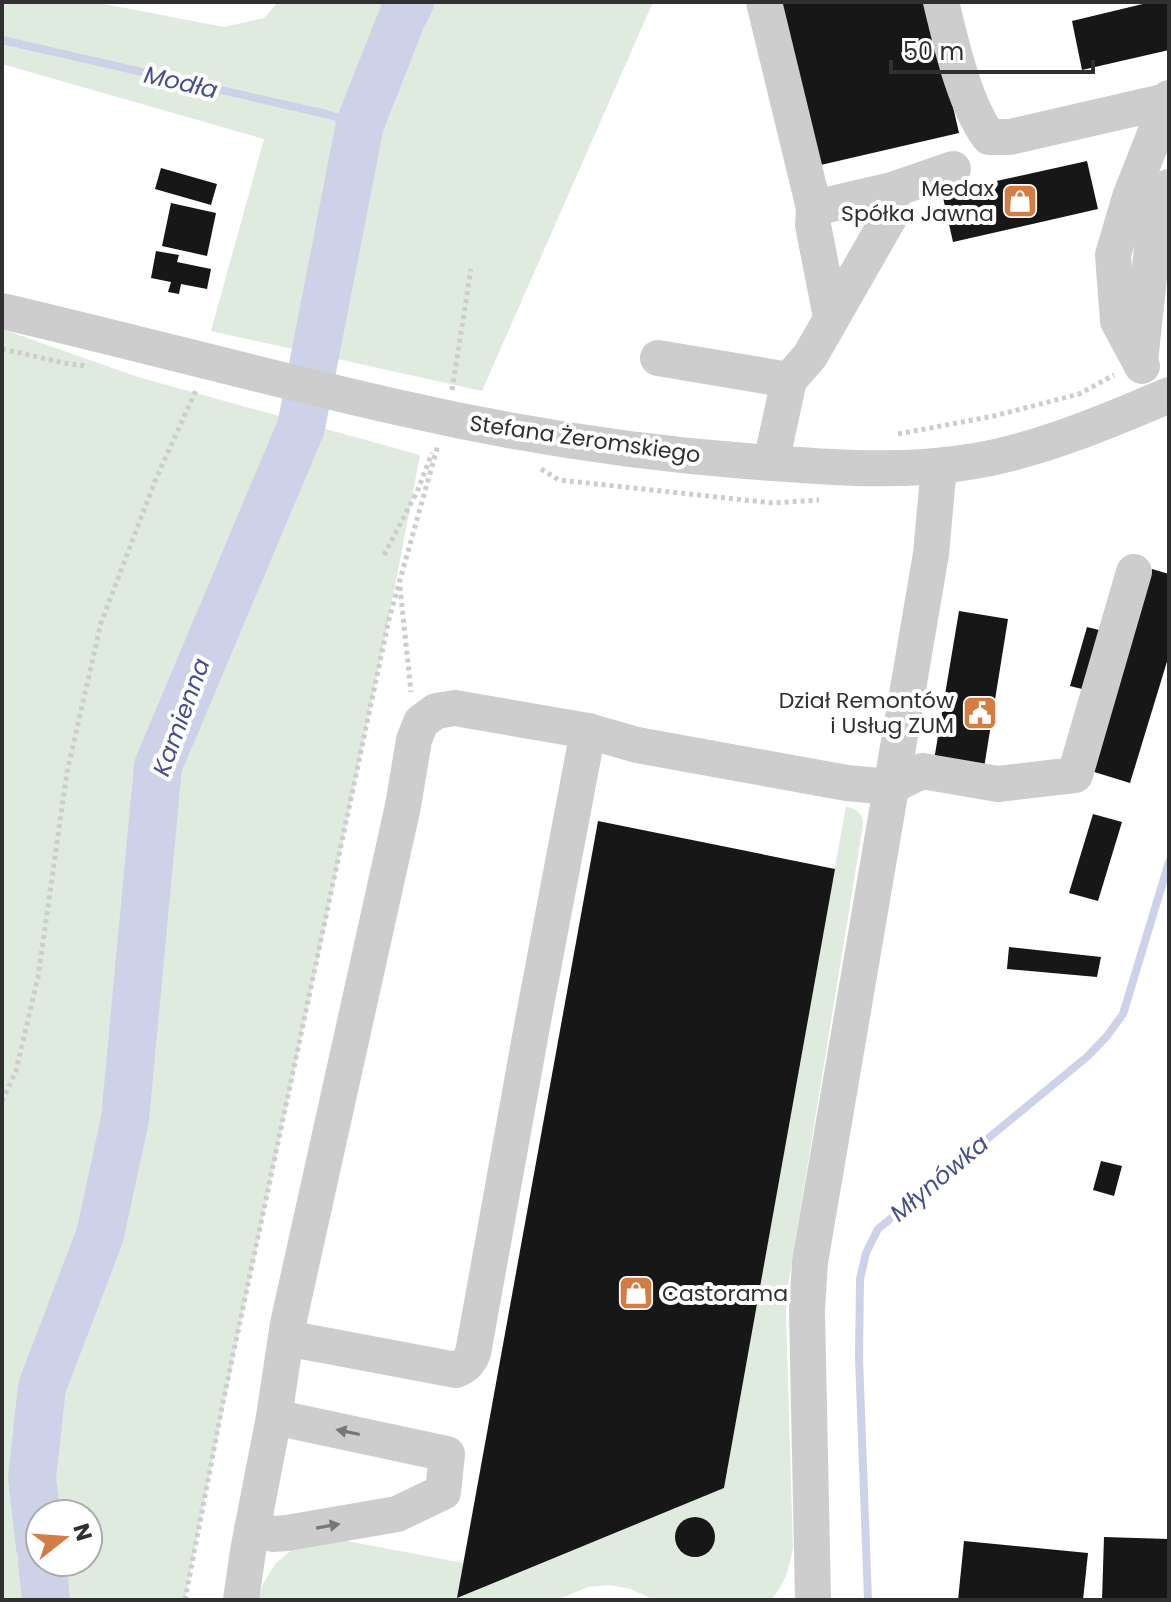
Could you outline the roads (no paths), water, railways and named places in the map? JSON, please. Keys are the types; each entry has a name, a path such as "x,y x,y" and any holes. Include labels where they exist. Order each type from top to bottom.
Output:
{"street":[{"path":"764,2 814,208 813,225 831,317"},
{"path":"941,2 953,50 978,122 989,137 1010,137 1168,99"},
{"path":"1161,399 1118,321 1113,255 1130,197 1168,99"},
{"path":"814,208 892,190 953,169"},
{"path":"1140,362 1156,211 1169,187"},
{"path":"771,463 789,380 810,356 889,218 892,190"},
{"name":"Stefana Żeromskiego","path":"2,311 216,373 618,448 771,463 868,467 939,466 978,461 1017,451 1161,399"},
{"path":"658,358 789,380"},
{"path":"813,1600 807,1311 810,1262 931,554 939,466"},
{"path":"241,1600 286,1338 403,806 414,740 421,722 436,711 455,708 588,731 637,745 847,783 890,787 922,771 998,784 1075,775 1134,572"},
{"path":"286,1338 456,1370 464,1367 473,1353 588,731"},
{"path":"252,1529 273,1534 287,1533 397,1514 443,1492 447,1454 274,1417"}],"waterway":[{"name":"Kamienna","path":"34,1498 32,1478 42,1387 100,1235 125,1119 158,766 301,427 360,124 410,2"},
{"name":"Modła","path":"2,40 360,124"},
{"name":"Młynówka","path":"868,1600 859,1358 860,1279 866,1253 878,1229 1088,1056 1107,1036 1123,1014 1169,862"},
{"name":"Kamienna","path":"44,1578 46,1600"}],"place":[{"name":"Medax Spółka Jawna","path":"1020,201"},
{"name":"Dział Remontów i Usług ZUM","path":"980,713"},
{"name":"Castorama","path":"636,1293"}]}
